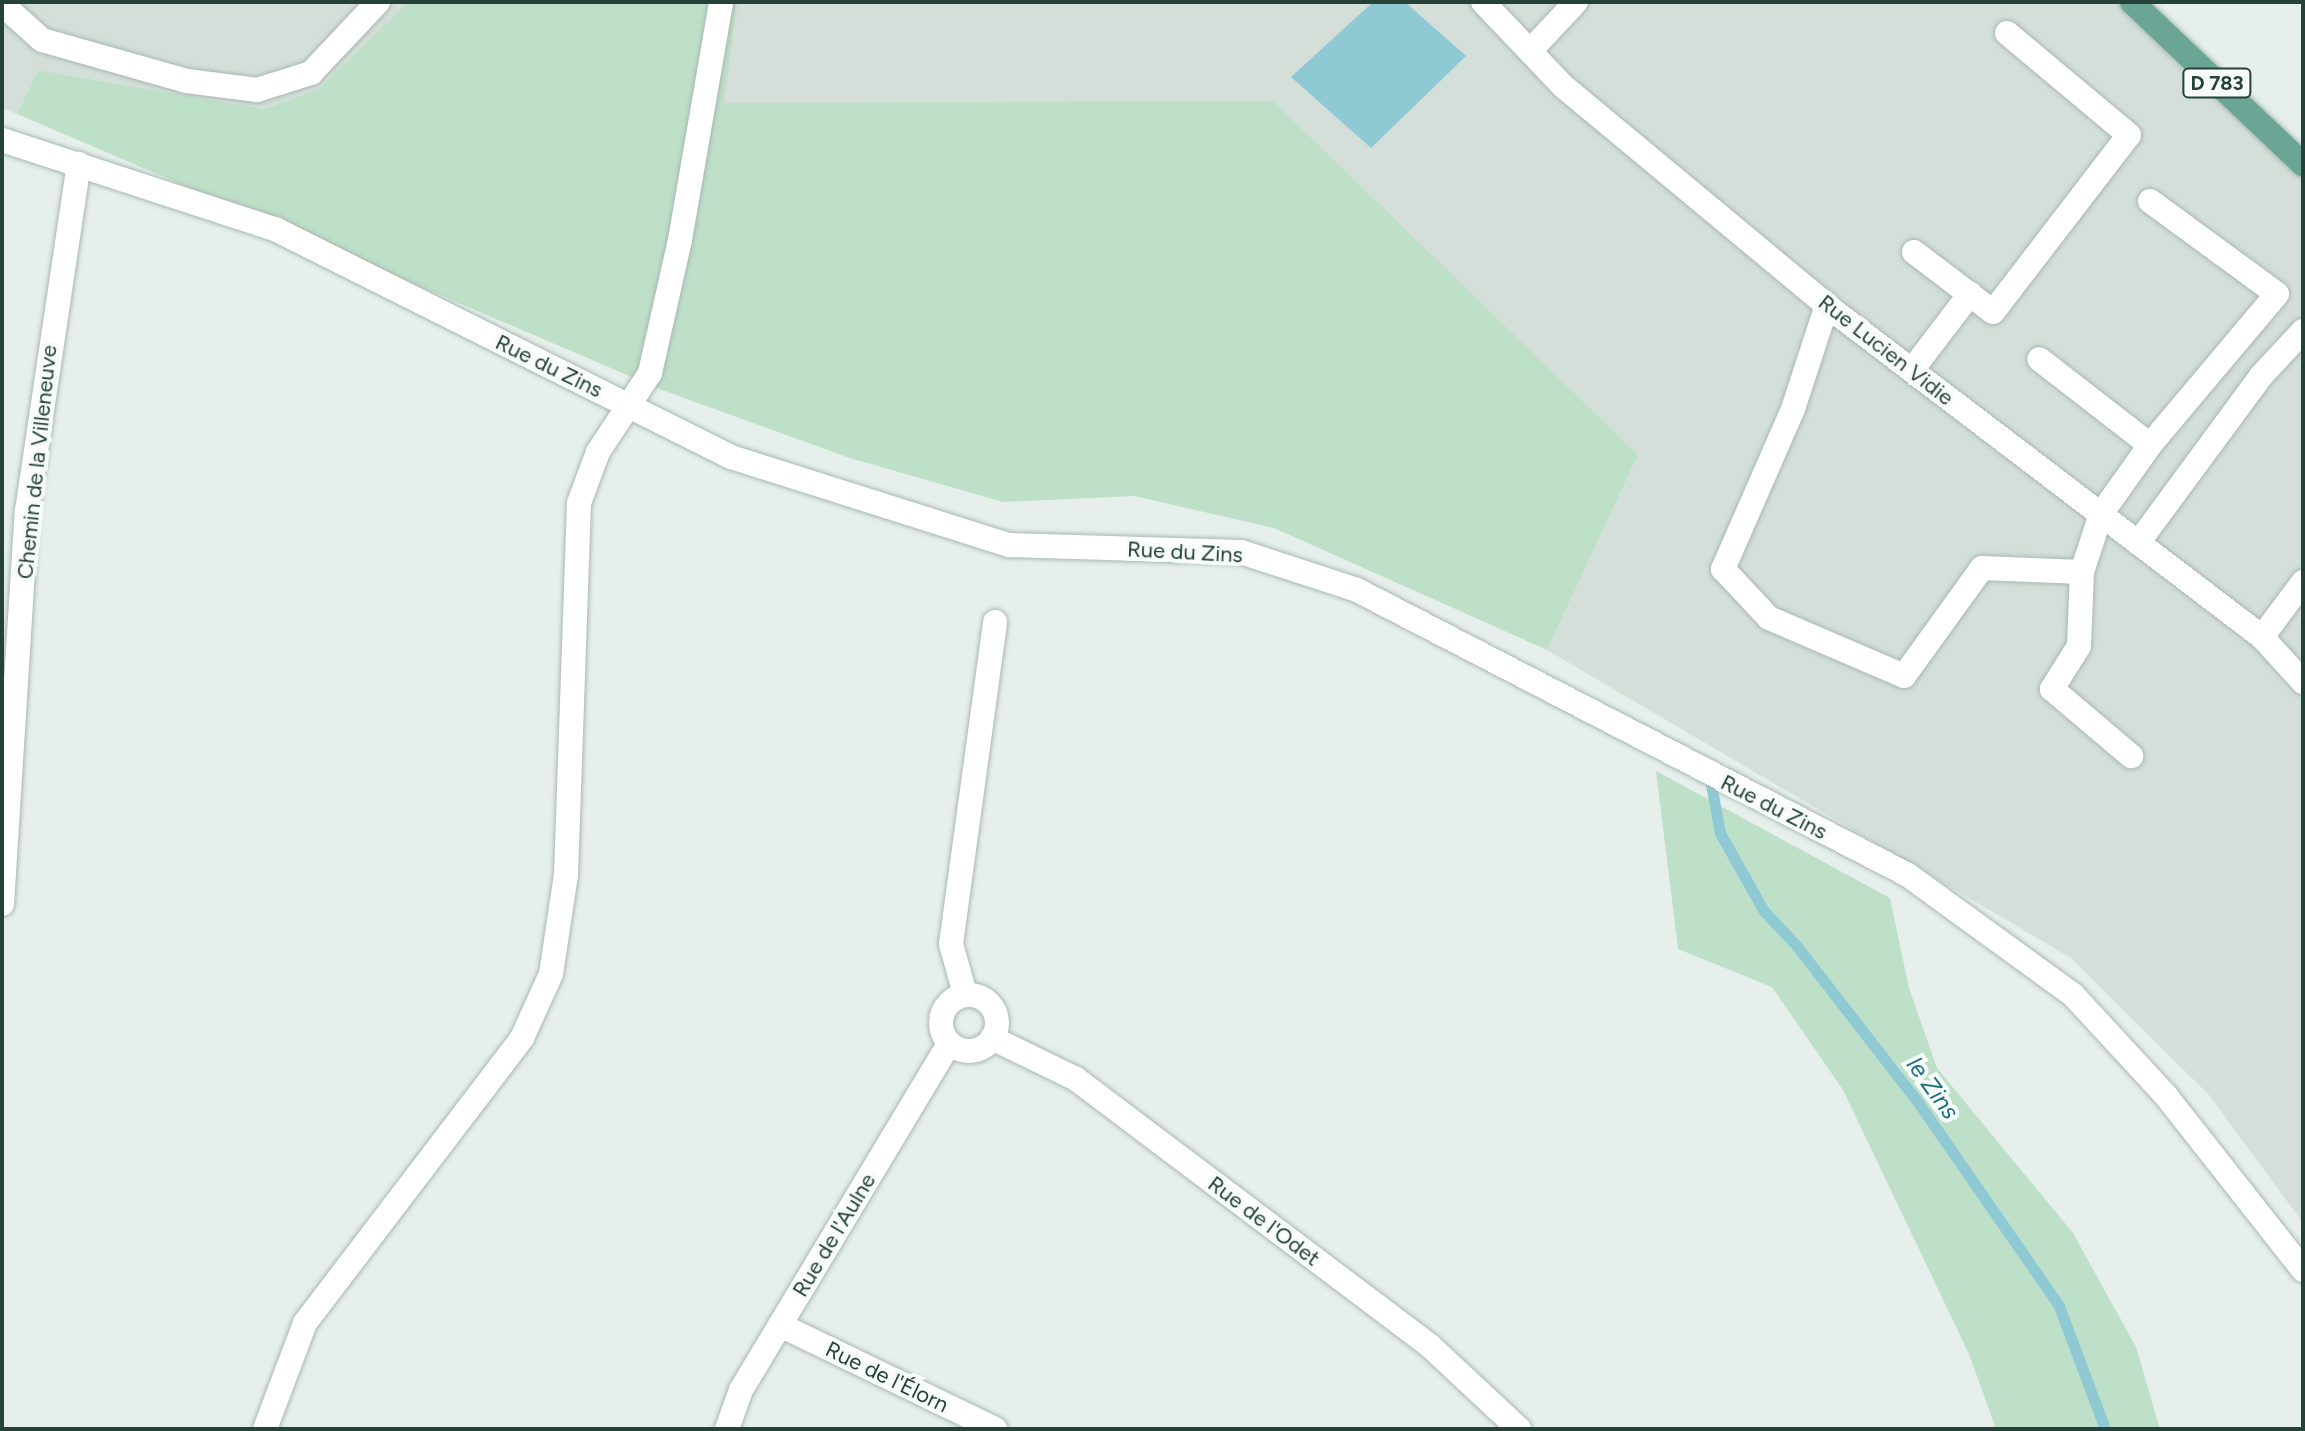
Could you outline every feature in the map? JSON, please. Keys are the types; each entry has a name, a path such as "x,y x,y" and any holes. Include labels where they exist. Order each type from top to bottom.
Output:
{"main road":[{"name":"D 783","path":"2132,2 2303,164"}],"street":[{"path":"2,4 42,40 187,81 257,90 311,73 378,2"},
{"path":"265,1429 305,1323 522,1038 551,974 566,875 579,503 598,452 631,407 650,373 680,240 721,2"},
{"name":"Rue Lucien Vidie","path":"1483,2 1564,87 1827,305 2262,637 2303,682"},
{"path":"1530,51 1576,2"},
{"path":"1914,252 1993,312 2129,135 2007,33"},
{"name":"Rue du Zins","path":"2,140 275,229 731,457 1009,545 1241,552 1357,590 1908,875 2073,995 2167,1097 2303,1270"},
{"name":"Chemin de la Villeneuve","path":"2,904 27,511 79,164"},
{"path":"2131,756 2052,689 2079,646 2082,572 2101,514 2150,445 2277,294 2150,201"},
{"path":"1912,370 1970,294"},
{"path":"1827,305 1793,409 1723,569 1769,618 1904,676 1982,568 2082,572"},
{"path":"2138,543 2261,376 2303,331"},
{"path":"2039,359 2150,445"},
{"path":"2262,637 2303,582"},
{"path":"965,994 951,944 995,622"},
{"path":"965,994 990,1003 997,1020 992,1038 973,1051 949,1044 940,1019 948,1002 965,994"},
{"name":"Rue de l'Odet","path":"992,1038 1076,1079 1430,1346 1519,1429"},
{"name":"Rue de l'Aulne","path":"727,1429 741,1390 949,1044"},
{"name":"Rue de l'Élorn","path":"780,1325 995,1429"}],"shaded area":[{"path":"2,2 408,2 319,89 262,109 38,70 17,114 2,108"},
{"path":"737,2 2132,2 2303,164 2303,1223 2209,1095 2071,958 1547,650 1638,455 723,103"}],"green space":[{"path":"408,2 737,2 724,103 1273,101 1638,455 1547,650 1274,528 1134,496 1003,502 850,458 662,390 17,114 38,70 263,109 319,89"},
{"path":"1656,771 1890,898 1909,988 1937,1068 2073,1233 2136,1347 2160,1429 1996,1429 1969,1354 1843,1090 1772,987 1678,949"}],"water":[{"path":"1373,2 1405,2 1466,56 1371,148 1291,77"}],"waterway":[{"name":"le Zins","path":"1711,784 1720,833 1764,911 1796,945 1920,1105 2059,1306 2105,1429"}]}
